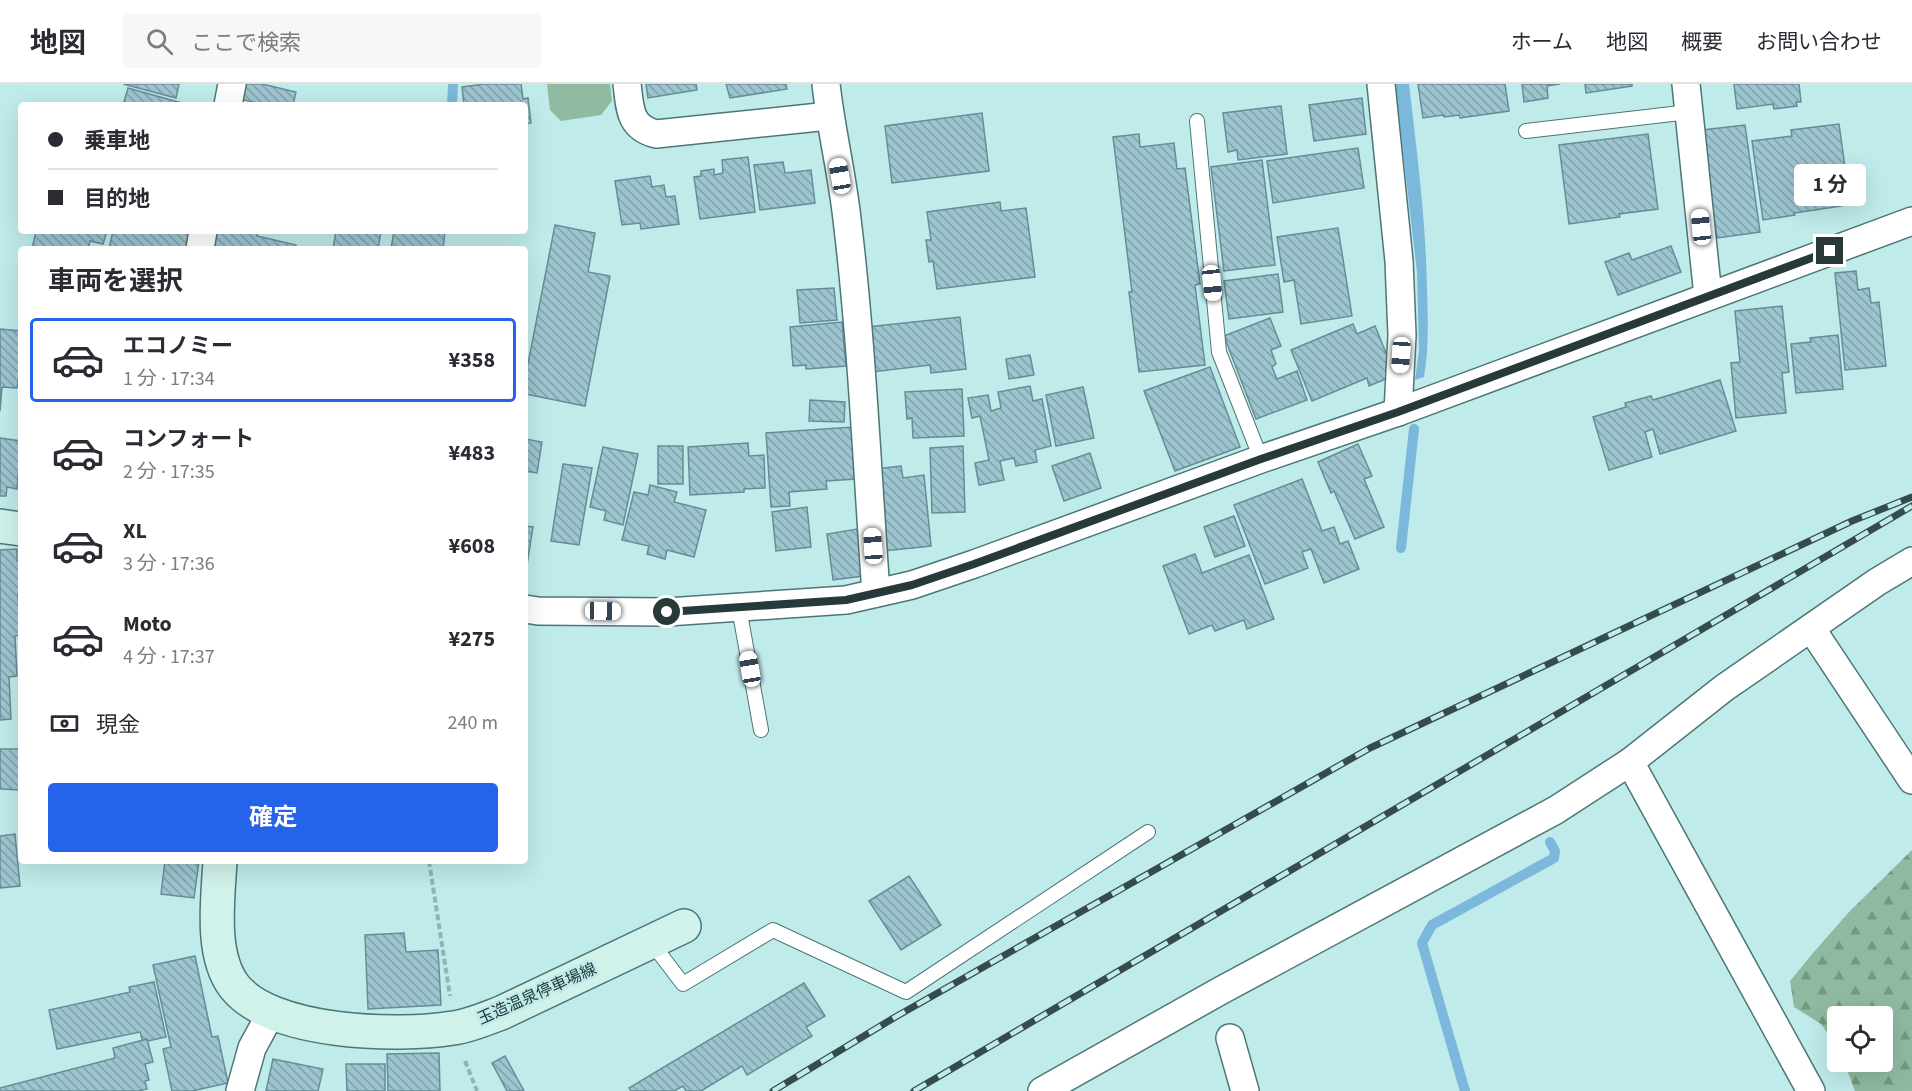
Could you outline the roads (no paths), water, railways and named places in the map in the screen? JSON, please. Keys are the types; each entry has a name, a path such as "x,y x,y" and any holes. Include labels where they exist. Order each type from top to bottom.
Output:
{"main road":[{"path":"0,526 18,529"},
{"name":"玉造温泉停車場線","path":"219,864 217,922 219,944 225,967 234,986 248,1000 271,1013 370,1033 426,1032 455,1028 501,1013 684,926"}],"street":[{"path":"229,102 232,84"},
{"path":"627,84 633,118 647,132 656,134 829,116"},
{"path":"826,84 829,116 847,217 856,309 876,593"},
{"path":"1381,84 1399,272 1402,335 1398,412"},
{"path":"1686,84 1708,296"},
{"path":"528,609 667,612 739,608 846,600 912,585 1398,412 1912,221"},
{"path":"1042,1091 1220,991 1556,810 1630,762 1724,688 1877,582 1912,561"},
{"path":"1810,628 1912,780"},
{"path":"1630,762 1811,1091"},
{"path":"240,1091 252,1048 271,1013"},
{"path":"1230,1038 1245,1091"}],"lane":[{"path":"1526,131 1689,112"},
{"path":"1197,122 1219,352 1261,459"},
{"path":"739,608 761,730"},
{"path":"651,942 683,984 773,930 906,992 1148,832"}],"water":[{"path":"1395,84 1409,84 1425,238 1427,355 1424,377 1415,380 1419,350 1417,272"}],"waterway":[{"path":"452,102 453,84"},
{"path":"1401,548 1414,429"},
{"path":"1465,1091 1422,943 1432,925 1554,858 1555,851 1550,842"}],"railway":[{"path":"773,1091 897,1016 1370,748 1852,521 1912,497"},
{"path":"914,1091 1912,506"}]}
